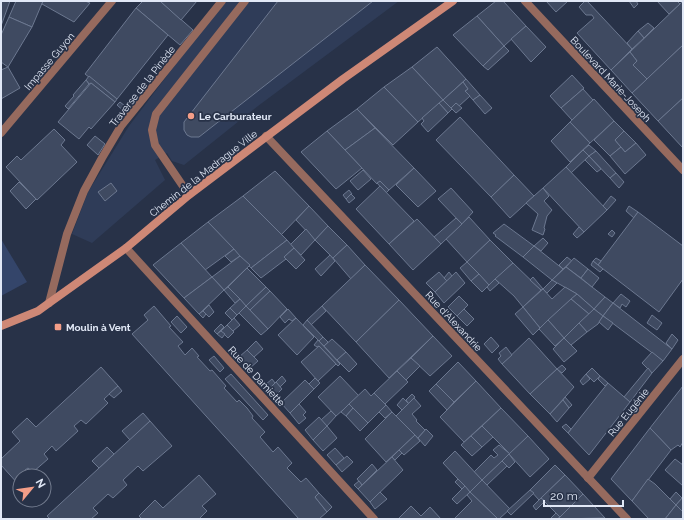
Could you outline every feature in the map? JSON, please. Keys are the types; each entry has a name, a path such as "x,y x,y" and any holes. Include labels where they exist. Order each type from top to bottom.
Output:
{"street":[{"name":"Impasse Guyon","path":"1,133 112,1"},
{"name":"Traverse de la Pinède","path":"49,303 67,234 84,191 102,158 122,126 222,1"},
{"path":"189,195 155,145 152,130 156,114 245,1"},
{"name":"Chemin de la Madrague Ville","path":"1,326 38,311 126,248 189,195 266,136 453,1"},
{"name":"Boulevard Marie-Joseph","path":"525,1 683,170"},
{"name":"Rue d'Alexandrie","path":"266,136 627,519"},
{"name":"Rue de Damiette","path":"126,248 374,519"},
{"name":"Rue Eugénie","path":"588,478 683,359"}],"shaded area":[{"name":"Le Carburateur","path":"227,1 399,1 258,106 184,165 172,161 167,153 155,160 165,180 92,243 72,234 88,192 129,126 200,32"},
{"path":"1,239 27,282 1,296"}],"building":[{"path":"1,1 10,1 1,26"},
{"path":"16,1 43,1 32,27 9,17"},
{"path":"43,1 85,1 90,3 74,22 42,4"},
{"path":"143,1 160,1 193,30 180,45 136,8"},
{"path":"160,1 197,1 181,20"},
{"path":"278,1 373,1 199,137 191,137 187,135 184,130 184,122"},
{"path":"496,1 503,1 526,26 504,46 477,16"},
{"path":"546,1 568,1 556,12"},
{"path":"587,1 632,49 611,70 577,33 594,18 592,15 586,15 579,7"},
{"path":"629,1 636,1 638,4 634,8"},
{"path":"657,1 677,1 680,4 669,14"},
{"path":"683,1 683,45 647,79 633,65 637,61 630,52"},
{"path":"136,8 168,35 117,99 85,74"},
{"path":"477,16 504,46 483,66 453,35"},
{"path":"9,17 32,27 8,67 1,62 1,35"},
{"path":"648,23 654,28 644,38 638,31"},
{"path":"526,26 546,47 531,62 511,39"},
{"path":"638,31 644,38 632,49 627,43"},
{"path":"683,45 683,98 658,121 632,93"},
{"path":"504,46 509,51 488,70 483,66"},
{"path":"437,47 466,79 443,100 412,67"},
{"path":"630,52 637,61 633,65 647,79 632,93 611,70"},
{"path":"8,67 20,88 1,99 1,70"},
{"path":"412,67 443,100 418,122 384,87"},
{"path":"572,75 584,88 561,108 550,96"},
{"path":"89,76 117,99 115,102 91,83 89,84 86,80"},
{"path":"466,79 480,95 473,100 465,91 468,89 463,82"},
{"path":"86,80 89,84 68,109 65,106"},
{"path":"463,82 468,89 465,91 470,96 459,106 456,103 451,108 443,100"},
{"path":"91,83 115,102 91,129 89,127 79,139 58,122"},
{"path":"384,87 418,122 393,145 357,109"},
{"path":"583,89 593,100 572,120 561,108"},
{"path":"480,95 492,108 485,114 473,100"},
{"path":"683,98 683,148 658,121"},
{"path":"594,99 614,121 590,143 570,122"},
{"path":"443,100 452,109 448,113 439,103"},
{"path":"120,102 130,110 127,114 117,105"},
{"path":"439,103 448,113 428,132 421,124 424,121 422,118"},
{"path":"456,103 462,108 456,113 451,108"},
{"path":"357,109 375,128 345,150 327,131"},
{"path":"460,117 514,175 491,197 436,140"},
{"path":"614,121 624,131 615,140 621,147 610,156 594,140"},
{"path":"570,122 590,143 570,162 551,141"},
{"path":"375,128 414,168 389,190 380,181 377,184 345,150"},
{"path":"54,129 65,140 61,145 77,162 37,200 6,167 17,156 21,160"},
{"path":"327,131 362,168 336,189 301,152"},
{"path":"624,131 636,143 625,152 615,140"},
{"path":"95,136 105,144 98,155 87,145"},
{"path":"636,143 646,155 625,174 610,156 621,147 625,152"},
{"path":"589,145 596,151 589,156 583,150"},
{"path":"583,150 589,156 571,173 566,167"},
{"path":"596,151 616,173 610,178 589,156"},
{"path":"589,156 601,169 597,172 585,160"},
{"path":"566,167 607,210 584,232 543,188"},
{"path":"414,168 436,191 418,207 396,185"},
{"path":"363,170 371,179 358,190 350,181"},
{"path":"275,171 309,206 281,235 243,196"},
{"path":"616,173 624,182 619,188 610,178"},
{"path":"514,175 534,196 510,218 491,197"},
{"path":"380,181 389,190 386,193 377,183"},
{"path":"19,182 36,199 26,209 10,191"},
{"path":"111,183 117,191 105,201 98,192"},
{"path":"380,186 414,221 389,244 356,209"},
{"path":"451,188 473,212 462,224 438,199"},
{"path":"543,188 549,196 544,201 552,210 547,216 543,235 532,230 538,214 526,203"},
{"path":"349,190 352,194 346,199 343,195"},
{"path":"351,194 355,198 349,203 346,199"},
{"path":"243,196 287,240 251,268 208,222"},
{"path":"611,196 616,200 607,210 603,206"},
{"path":"309,206 328,226 315,240 296,220"},
{"path":"629,206 638,212 634,218 626,211"},
{"path":"638,212 683,246 683,279 659,312 598,265"},
{"path":"469,217 490,240 467,262 446,239"},
{"path":"456,218 462,224 441,244 434,237"},
{"path":"417,219 441,244 413,270 389,244"},
{"path":"208,222 234,249 205,270 181,243"},
{"path":"504,224 534,246 523,257 493,233"},
{"path":"328,226 347,245 333,258 315,240"},
{"path":"579,227 584,232 577,238 573,234"},
{"path":"306,229 315,240 301,255 290,245"},
{"path":"612,230 615,233 612,237 608,234"},
{"path":"543,238 548,243 541,251 534,246"},
{"path":"287,240 294,248 284,257 286,259 261,278 251,268"},
{"path":"490,240 513,263 489,285 467,262"},
{"path":"181,243 212,277 184,298 153,265"},
{"path":"347,245 365,265 351,279 333,258"},
{"path":"534,246 563,269 552,280 523,257"},
{"path":"294,248 305,260 296,269 284,257"},
{"path":"234,249 240,256 231,262 225,256"},
{"path":"330,255 335,261 321,276 315,269"},
{"path":"240,256 250,265 224,290 212,277"},
{"path":"567,257 572,261 563,269 559,265"},
{"path":"574,258 588,269 581,278 566,267"},
{"path":"596,258 601,261 598,265 593,261"},
{"path":"593,261 603,269 600,272 591,265"},
{"path":"467,262 479,274 471,281 460,268"},
{"path":"513,263 541,290 523,307 514,296 495,279"},
{"path":"365,265 399,300 356,342 322,306"},
{"path":"566,267 605,297 594,309 577,294 552,280"},
{"path":"247,268 266,287 246,306 228,287"},
{"path":"588,269 599,278 592,287 581,278"},
{"path":"439,272 447,281 435,292 426,283"},
{"path":"449,272 452,276 447,281 444,278"},
{"path":"456,272 465,283 444,303 435,292"},
{"path":"479,274 489,285 482,292 471,281"},
{"path":"212,277 224,290 199,314 184,298"},
{"path":"533,277 543,289 541,290 530,280"},
{"path":"495,279 499,283 490,291 487,287"},
{"path":"552,280 557,283 547,293 543,289"},
{"path":"228,287 240,299 235,303 224,290"},
{"path":"266,287 270,291 250,310 246,306"},
{"path":"565,287 577,294 540,328 523,307 543,289 552,299"},
{"path":"270,291 287,309 268,329 250,310"},
{"path":"577,294 594,309 589,314 571,299"},
{"path":"621,294 630,301 626,307 622,304 620,308 613,303"},
{"path":"459,296 468,305 457,316 448,307"},
{"path":"605,297 613,303 603,316 594,309"},
{"path":"240,299 246,306 237,315 230,308"},
{"path":"571,299 589,314 564,338 548,320"},
{"path":"399,300 433,336 389,378 356,342"},
{"path":"613,303 672,349 663,361 603,316"},
{"path":"209,305 214,312 209,317 203,311"},
{"path":"154,306 171,326 169,327 183,342 178,346 185,355 192,348 199,356 197,357 210,371 212,370 226,386 224,388 237,402 239,400 247,408 253,416 252,418 265,432 260,437 273,452 278,447 292,463 287,468 301,482 306,478 319,493 315,497 327,512 319,519 299,519 132,334 148,320 144,315"},
{"path":"246,306 268,329 261,335 239,313"},
{"path":"322,306 326,311 311,325 307,320"},
{"path":"523,307 540,328 533,335 515,314"},
{"path":"230,308 237,315 232,320 225,313"},
{"path":"288,309 296,318 292,321 289,319 285,323 280,317"},
{"path":"464,309 474,319 467,326 457,316"},
{"path":"594,309 603,316 598,324 587,332 579,323"},
{"path":"203,311 206,314 203,318 199,314"},
{"path":"652,315 662,323 657,330 647,323"},
{"path":"177,316 187,327 181,333 171,322"},
{"path":"603,316 613,323 608,330 599,322"},
{"path":"234,318 240,325 233,331 227,325"},
{"path":"296,318 314,337 297,355 278,335"},
{"path":"307,320 323,337 319,341 303,325"},
{"path":"548,320 564,338 555,346 539,329"},
{"path":"579,323 587,332 571,345 564,338"},
{"path":"221,324 224,327 217,334 214,331"},
{"path":"227,325 234,332 228,338 221,331"},
{"path":"221,331 225,334 222,338 217,334"},
{"path":"672,334 678,340 672,349 666,343"},
{"path":"433,336 452,356 430,376 411,358"},
{"path":"323,337 328,342 324,346 319,341"},
{"path":"491,337 499,346 492,353 484,344"},
{"path":"529,338 557,369 530,394 502,364"},
{"path":"564,338 577,351 564,362 553,349"},
{"path":"332,339 346,352 337,360 324,346"},
{"path":"318,340 340,364 338,366 319,346 317,347 314,345"},
{"path":"256,341 263,349 254,357 247,350"},
{"path":"319,346 336,364 318,381 301,362"},
{"path":"506,347 512,355 502,364 498,359 501,356 499,353"},
{"path":"247,350 258,361 250,368 239,357"},
{"path":"346,352 357,364 349,372 337,360"},
{"path":"652,352 663,361 652,373 642,363"},
{"path":"214,356 224,368 220,372 209,360"},
{"path":"411,358 420,366 406,380 397,371"},
{"path":"458,362 476,381 454,402 436,384"},
{"path":"562,365 566,369 562,373 557,369"},
{"path":"101,367 118,386 104,399 108,403 86,424 81,420 74,426 78,431 56,451 52,446 44,454 48,459 38,468 12,468 12,477 1,465 1,459 20,441 12,432 27,418 36,427"},
{"path":"592,368 600,376 594,382 586,374"},
{"path":"648,368 652,373 630,402 624,397"},
{"path":"557,369 574,387 550,414 530,394"},
{"path":"397,371 408,382 385,404 374,393"},
{"path":"231,374 268,415 263,420 225,379"},
{"path":"586,374 590,379 583,385 580,381"},
{"path":"282,376 286,381 280,387 276,382"},
{"path":"340,376 359,396 336,416 318,397"},
{"path":"600,376 608,383 605,386 598,379"},
{"path":"315,378 320,383 314,389 309,384"},
{"path":"272,379 275,383 269,389 265,385"},
{"path":"305,380 314,389 290,413 281,403"},
{"path":"476,381 501,408 464,442 440,417"},
{"path":"276,382 282,389 275,396 269,389"},
{"path":"608,383 630,402 589,455 568,433"},
{"path":"436,384 454,402 447,410 429,391"},
{"path":"118,386 122,391 114,398 109,394"},
{"path":"683,386 683,442 680,447 678,445 671,450 650,428"},
{"path":"365,389 371,396 374,393 386,405 368,423 349,404"},
{"path":"412,394 415,397 409,404 406,400"},
{"path":"565,397 572,405 569,408 563,400"},
{"path":"403,398 409,404 402,410 397,405"},
{"path":"414,398 421,406 412,414 417,420 416,421 425,430 418,438 396,416"},
{"path":"563,400 569,408 557,422 550,414"},
{"path":"299,404 306,412 303,415 306,418 299,424 290,413"},
{"path":"349,404 353,408 346,416 341,412"},
{"path":"386,405 392,412 385,418 379,412"},
{"path":"353,408 368,423 360,431 346,416"},
{"path":"501,408 528,436 510,454 482,426"},
{"path":"331,411 336,416 327,426 321,420"},
{"path":"392,412 415,435 386,462 365,439"},
{"path":"143,413 150,421 130,440 122,431"},
{"path":"319,417 327,426 313,440 305,430"},
{"path":"150,421 172,446 143,471 138,466 123,480 127,485 113,498 108,494 93,508 98,513 91,519 50,519 47,516"},
{"path":"566,424 571,429 568,433 562,427"},
{"path":"327,426 337,438 323,451 313,440"},
{"path":"482,426 493,437 482,447 471,436"},
{"path":"650,428 671,450 632,501 611,479"},
{"path":"426,429 433,436 425,446 418,438"},
{"path":"415,435 420,441 404,455 399,450"},
{"path":"471,436 482,447 472,456 461,445"},
{"path":"528,436 549,459 530,477 509,454"},
{"path":"499,445 510,454 482,480 474,472 491,455 494,458 498,455 493,450"},
{"path":"107,447 114,454 99,468 92,461"},
{"path":"335,448 344,458 336,465 327,455"},
{"path":"399,450 402,453 395,460 392,457"},
{"path":"455,451 482,480 470,492 443,463"},
{"path":"509,454 515,462 509,468 502,461"},
{"path":"347,456 353,462 342,472 336,465"},
{"path":"392,457 403,470 370,502 358,489"},
{"path":"675,459 683,465 683,486 665,470"},
{"path":"502,461 507,466 487,485 482,480"},
{"path":"372,464 377,470 362,485 357,479"},
{"path":"555,465 565,475 539,500 530,490"},
{"path":"199,475 216,494 202,506 207,511 199,519 142,519 139,516 155,500 163,508"},
{"path":"565,475 583,494 560,517 541,498"},
{"path":"458,479 465,486 462,489 455,482"},
{"path":"648,479 676,505 665,519 649,519 632,501"},
{"path":"482,480 510,509 499,519 470,492"},
{"path":"359,481 362,485 358,489 354,485"},
{"path":"465,486 470,492 457,504 452,499"},
{"path":"530,490 534,493 511,515 507,511"},
{"path":"380,492 387,499 375,509 370,502"},
{"path":"470,492 498,519 454,519 472,501 467,495"},
{"path":"676,492 682,498 676,505 670,499"},
{"path":"319,493 332,507 327,512 315,497"},
{"path":"583,494 605,518 557,519 560,517"},
{"path":"683,497 683,512 676,505"},
{"path":"541,498 545,501 536,510 533,506"},
{"path":"676,505 683,512 683,519 665,519"},
{"path":"411,506 421,516 430,507 441,519 398,519"},
{"path":"556,513 560,517 557,519 550,519"}],"place":[{"name":"Le Carburateur","path":"191,116"},
{"name":"Moulin à Vent","path":"58,327"}]}
